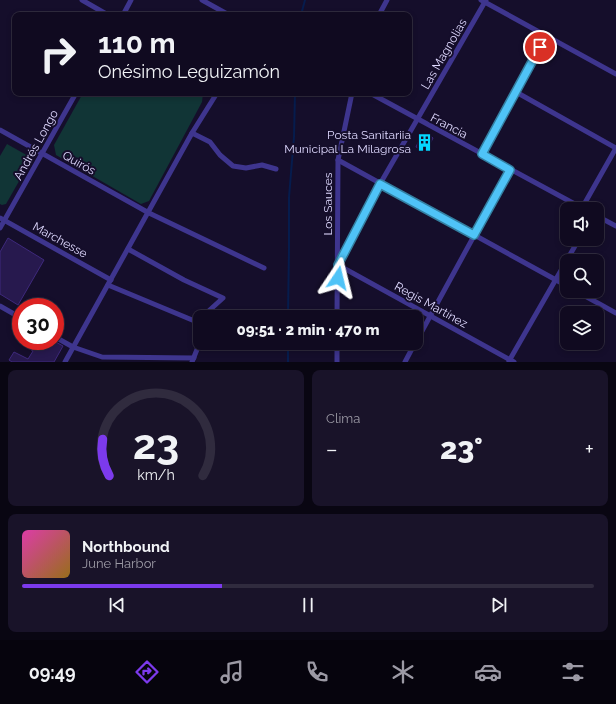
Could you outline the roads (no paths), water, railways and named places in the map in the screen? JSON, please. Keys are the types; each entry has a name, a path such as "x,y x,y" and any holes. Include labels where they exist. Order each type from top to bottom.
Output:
{"street":[{"path":"82,0 103,12"},
{"path":"125,12 131,0"},
{"path":"202,0 224,12"},
{"path":"381,12 387,0"},
{"path":"484,1 616,74"},
{"name":"Las Magnolias","path":"338,265 380,184 484,1"},
{"path":"482,154 546,36"},
{"path":"516,92 616,148 587,202"},
{"name":"Andrés Longo","path":"0,228 2,219 43,154 74,96"},
{"path":"65,362 192,133 216,96"},
{"name":"Los Sauces","path":"337,310 338,160 351,96"},
{"name":"Francia","path":"375,96 570,202"},
{"name":"Quirós","path":"0,130 149,213 264,268"},
{"path":"192,133 210,142 220,155 233,166 246,168 262,166 276,170"},
{"path":"338,160 560,282"},
{"path":"423,329 510,170"},
{"name":"Marchesse","path":"2,219 110,282 193,320"},
{"path":"604,220 616,226"},
{"path":"511,361 575,246"},
{"path":"128,249 184,280 223,298 210,310"},
{"name":"Regis Martínez","path":"338,265 511,361"},
{"path":"589,298 616,313"},
{"path":"0,306 12,313"},
{"path":"64,342 73,347 102,357 193,360 197,350"},
{"path":"337,350 337,362"},
{"path":"405,362 412,350"}],"waterway":[{"path":"302,12 305,0"},
{"path":"288,310 289,197 294,137 295,96"},
{"path":"288,350 288,362"}],"place":[{"name":"Posta Sanitariia Municipal La Milagrosa","path":"424,142"}]}
